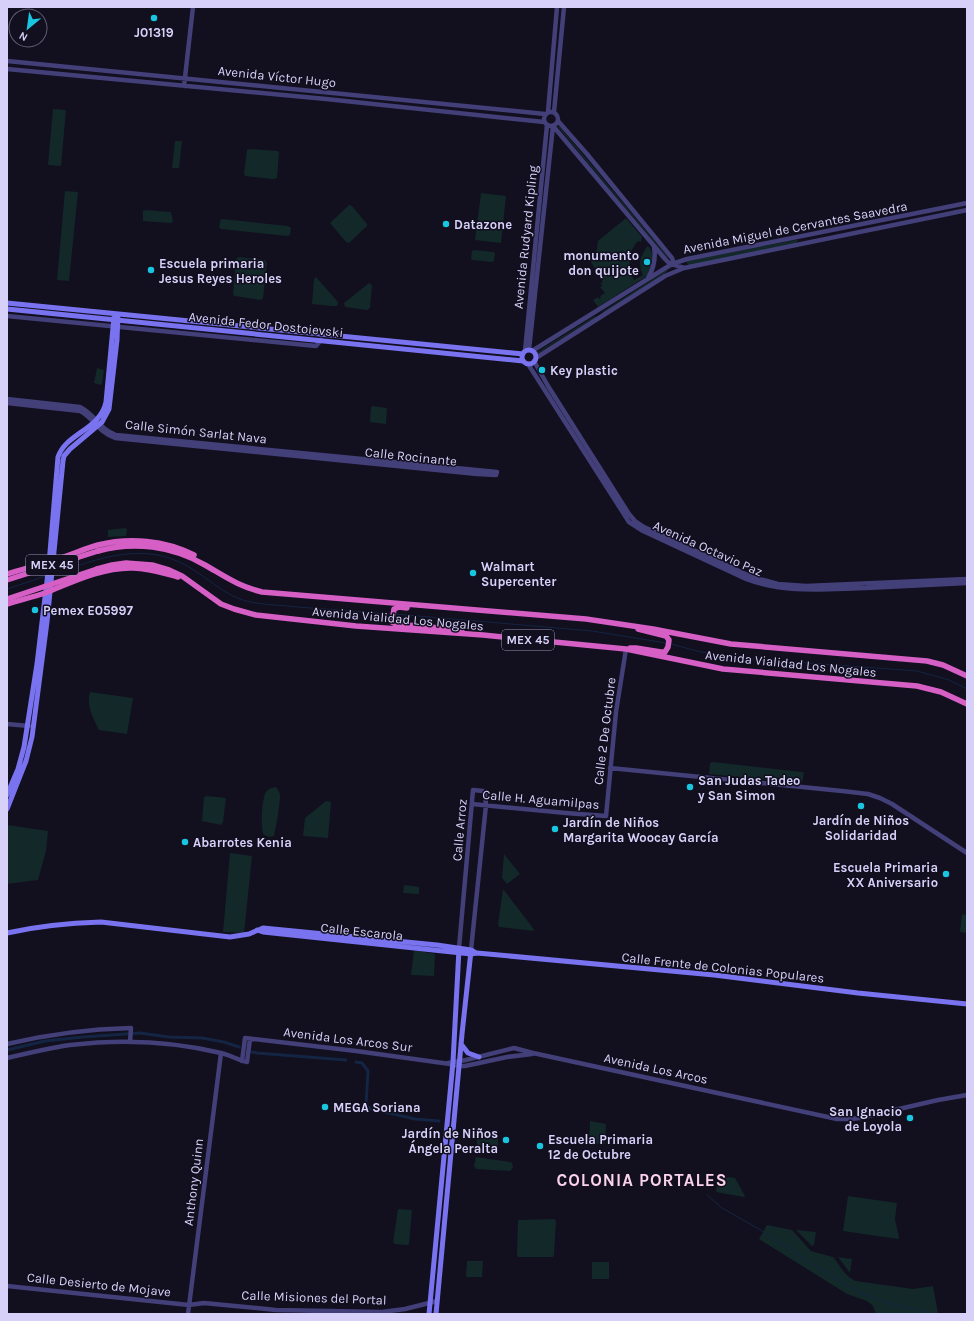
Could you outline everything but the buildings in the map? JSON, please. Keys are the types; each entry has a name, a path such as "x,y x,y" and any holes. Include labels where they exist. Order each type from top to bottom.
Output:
{"highway":[{"path":"7,574 51,562 97,545 133,540 147,541 179,548 196,556 204,564"},
{"name":"Avenida Vialidad Los Nogales","path":"7,580 111,548 128,546 155,547 187,556 204,564 228,579 250,589 262,592 322,594 623,624 731,644 927,661 943,665 967,676"},
{"name":"Avenida Vialidad Los Nogales","path":"7,599 112,565 126,563 152,565 169,570 188,580 221,604 256,615 348,625 483,635 626,650 731,670 917,686 941,692 967,704"},
{"path":"7,604 114,570 132,568 152,570 188,580"},
{"path":"481,610 457,611 399,607 393,610 392,621 396,624 462,630 483,635"},
{"path":"623,624 666,636 670,640 667,650 661,652 632,648 626,650"}],"main road":[{"name":"Avenida Fedor Dostoievski","path":"7,304 527,351"},
{"name":"Avenida Fedor Dostoievski","path":"7,309 526,362"},
{"path":"7,808 26,761 34,727 41,672 45,617 62,461 70,449 97,424 103,412 106,402 116,314"},
{"path":"527,351 535,354 535,360 526,362 527,351"},
{"path":"7,795 20,759 45,617"},
{"name":"Calle Escarola","path":"7,932 38,926 101,922 230,937 249,934 261,930 459,950"},
{"name":"Calle Frente de Colonias Populares","path":"459,950 473,953 714,975 866,994 967,1004"},
{"name":"Calle Arroz","path":"429,1314 451,1063 459,950"},
{"name":"Calle Arroz","path":"436,1314 461,1044 473,953"},
{"path":"461,1044 468,1053 479,1057"}],"street":[{"path":"184,86 193,7"},
{"path":"557,7 546,113 544,118 546,123 553,126 665,259 672,264 684,268"},
{"path":"564,7 554,112 558,116 558,121 672,258 672,264 668,274"},
{"name":"Avenida Víctor Hugo","path":"7,61 546,113"},
{"name":"Avenida Víctor Hugo","path":"7,69 546,123"},
{"path":"468,106 468,114"},
{"path":"546,113 554,112"},
{"path":"553,126 558,121"},
{"name":"Avenida Rudyard Kipling","path":"527,351 546,123"},
{"name":"Avenida Rudyard Kipling","path":"527,351 553,126"},
{"name":"Avenida Miguel de Cervantes Saavedra","path":"527,351 672,264 687,259 802,235 967,203"},
{"name":"Avenida Miguel de Cervantes Saavedra","path":"535,360 668,274 684,268 967,210"},
{"path":"921,213 923,219"},
{"path":"647,279 652,271 654,262 654,247"},
{"path":"7,316 316,346 321,340"},
{"name":"Avenida Octavio Paz","path":"535,360 548,386 629,514 644,527 752,577 778,584 806,586 967,579"},
{"name":"Avenida Octavio Paz","path":"526,362 625,516 633,525 644,531 746,579 762,585 778,588 816,590 967,584"},
{"name":"Calle Simón Sarlat Nava","path":"7,399 80,407 89,411 97,424"},
{"name":"Calle Simón Sarlat Nava","path":"7,404 80,411 87,415 108,436 115,438 322,456"},
{"name":"Calle Rocinante","path":"322,456 497,473"},
{"name":"Calle 2 De Octubre","path":"606,814 616,712 626,650"},
{"path":"7,724 34,727"},
{"path":"610,768 868,794 892,804 967,853"},
{"name":"Calle Arroz","path":"459,950 473,790 485,793 486,805 473,953"},
{"name":"Calle H. Aguamilpas","path":"472,804 603,816 606,814"},
{"path":"7,1044 44,1036 109,1029 131,1030 130,1040"},
{"name":"Avenida Los Arcos Sur","path":"220,1053 244,1062 248,1038 451,1063"},
{"path":"7,1058 70,1045 130,1040 188,1047 220,1053"},
{"name":"Avenida Los Arcos","path":"460,1064 479,1057 514,1048 837,1119 851,1119 967,1095"},
{"name":"Anthony Quinn","path":"188,1314 220,1053"},
{"name":"Avenida Los Arcos","path":"451,1063 465,1066 533,1053"},
{"name":"Calle Desierto de Mojave","path":"7,1286 189,1305"},
{"name":"Calle Misiones del Portal","path":"189,1305 204,1303 276,1310 382,1312 437,1302"}],"green space":[{"path":"53,109 66,110 61,166 48,165"},
{"path":"559,126 668,257 667,258 558,127"},
{"path":"175,141 182,141 179,168 172,168"},
{"path":"247,150 278,151 277,178 273,179 245,176"},
{"path":"65,191 78,192 69,281 57,280"},
{"path":"481,193 506,196 501,243 475,240"},
{"path":"349,205 352,206 367,226 349,243 346,242 330,223"},
{"path":"143,211 171,212 173,222 143,221"},
{"path":"626,218 642,237 641,242 638,241 630,255 630,270 634,280 643,275 640,261 647,247 646,246 649,247 653,255 652,267 645,277 598,307 593,300 598,297 599,299 601,298 600,296 605,293 600,287 602,286 601,283 603,282 591,262 597,249 598,241"},
{"path":"222,219 288,226 291,228 290,235 287,236 221,229 219,227"},
{"path":"798,240 795,245 689,266 687,263 687,261"},
{"path":"472,251 494,252 494,261 472,260"},
{"path":"238,257 265,260 267,263 263,298 261,300 233,295 236,259"},
{"path":"667,270 667,272 603,313 602,312"},
{"path":"316,277 338,302 337,306 312,304 314,279"},
{"path":"369,283 372,285 370,308 367,310 345,307 344,303"},
{"path":"595,316 596,317 536,356 534,352 539,351"},
{"path":"97,368 104,370 101,385 94,383"},
{"path":"372,406 387,408 386,424 370,422"},
{"path":"126,528 126,536 108,537 108,530"},
{"path":"90,692 133,698 127,734 99,730 92,716 89,702"},
{"path":"713,762 804,773 801,783 709,774 710,763"},
{"path":"276,787 280,795 279,810 274,836 269,837 264,835 263,832 263,803 267,791"},
{"path":"204,797 226,798 223,822 221,825 202,821"},
{"path":"326,801 331,802 328,838 303,836 305,818"},
{"path":"7,825 48,831 46,851 38,880 7,884"},
{"path":"230,853 252,856 244,933 223,932"},
{"path":"504,854 520,874 507,884 502,878"},
{"path":"404,885 419,887 419,894 403,893"},
{"path":"503,889 534,931 499,927 498,924"},
{"path":"962,914 967,915 967,933 960,932"},
{"path":"414,950 435,954 434,976 411,975"},
{"path":"590,1121 606,1124 605,1144 589,1143"},
{"path":"498,1130 498,1151 489,1150 477,1145 477,1136"},
{"path":"476,1157 510,1162 512,1163 513,1168 510,1171 476,1169 474,1166"},
{"path":"718,1176 735,1178 745,1196 716,1192"},
{"path":"848,1196 897,1203 895,1219 899,1238 843,1231"},
{"path":"398,1209 412,1210 408,1245 395,1244 393,1242"},
{"path":"554,1219 556,1221 553,1257 517,1256 519,1220"},
{"path":"767,1225 792,1230 811,1251 833,1257 846,1274 856,1281 913,1289 933,1286 938,1314 876,1314 873,1306 867,1301 847,1294 759,1239"},
{"path":"796,1230 816,1232 814,1245 812,1246"},
{"path":"838,1257 852,1259 850,1273"},
{"path":"467,1261 483,1261 482,1277 466,1277"},
{"path":"592,1262 609,1262 609,1279 592,1279"}],"waterway":[{"path":"54,573 105,558 138,553 155,555 172,559 189,567 223,591 246,601 272,605 391,614"},
{"path":"7,589 46,576"},
{"path":"395,614 592,631 666,643"},
{"path":"671,644 701,652 741,658 917,671 949,680 967,689"},
{"path":"7,1050 45,1041 140,1033 169,1037 202,1038 224,1042 239,1047"},
{"path":"252,1052 346,1060"},
{"path":"356,1062 362,1063 368,1071 366,1105 371,1109 415,1119 439,1121"},
{"path":"707,1195 722,1208 759,1229 858,1292 885,1302 930,1313 941,1314"}],"place":[{"name":"J01319","path":"154,18"},
{"name":"Datazone","path":"446,224"},
{"name":"monumento don quijote","path":"647,262"},
{"name":"Escuela primaria Jesus Reyes Heroles","path":"151,270"},
{"name":"Key plastic","path":"542,370"},
{"name":"Walmart Supercenter","path":"473,573"},
{"name":"Pemex E05997","path":"35,610"},
{"name":"San Judas Tadeo y San Simon","path":"690,787"},
{"name":"Jardín de Niños Solidaridad","path":"861,806"},
{"name":"Jardín de Niños Margarita Woocay García","path":"555,829"},
{"name":"Abarrotes Kenia","path":"185,842"},
{"name":"Escuela Primaria XX Aniversario","path":"946,874"},
{"name":"MEGA Soriana","path":"325,1107"},
{"name":"San Ignacio de Loyola","path":"910,1118"},
{"name":"Jardín de Niños Ángela Peralta","path":"506,1140"},
{"name":"Escuela Primaria 12 de Octubre","path":"540,1146"}],"district":[{"name":"COLONIA PORTALES","path":"642,1180"}]}
